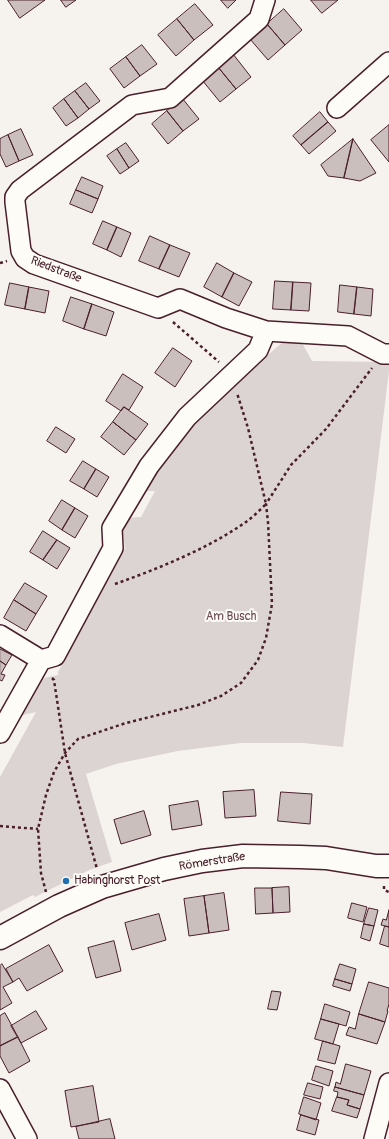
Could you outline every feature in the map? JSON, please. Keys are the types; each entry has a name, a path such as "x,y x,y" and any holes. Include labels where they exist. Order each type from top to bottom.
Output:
{"main road":[{"name":"Römerstraße","path":"0,938 52,910 102,887 164,869 202,861 243,856 326,858 376,866 389,866"}],"street":[{"name":"Riedstraße","path":"158,308 34,264 25,258 21,250 14,202 15,197 20,190 132,105 170,98 259,19 265,0"},
{"path":"337,108 389,62"},
{"path":"158,308 180,299 226,318 266,331 348,336 386,354"},
{"path":"0,733 41,660 55,656 113,548 112,528 149,466 187,417 258,350 266,331"},
{"path":"0,635 41,660"},
{"path":"374,1139 389,1083"},
{"path":"0,1089 27,1139"}],"path":[{"path":"52,910 41,873 38,830 46,795 54,772 65,753 78,739 126,723 198,705 222,696 241,683 258,660 266,638 272,604 266,504 248,428 232,376 224,366 164,315 158,308"},
{"path":"95,583 109,586 154,570 199,550 247,522 266,504 291,465 326,429 386,354"},
{"path":"41,660 54,680 65,753 102,887"},
{"path":"0,826 38,830"}],"green space":[{"name":"Am Busch","path":"300,339 312,361 389,362 343,747 303,743 241,743 178,751 116,764 86,774 112,862 89,870 35,897 33,895 0,912 0,777 36,712 19,716 39,679 58,675 58,672 125,548 122,525 126,518 141,517 155,491 142,491 194,420 285,340"}],"building":[{"path":"8,0 45,0 20,18"},
{"path":"61,0 76,0 66,7"},
{"path":"221,0 236,0 228,8"},
{"path":"311,0 338,0 322,13"},
{"path":"195,4 213,25 194,40 177,19"},
{"path":"284,9 302,30 285,45 267,24"},
{"path":"177,19 194,40 176,56 158,35"},
{"path":"267,24 285,45 268,60 250,39"},
{"path":"142,45 157,64 140,76 126,57"},
{"path":"233,54 251,77 236,89 218,67"},
{"path":"126,57 140,76 124,88 110,69"},
{"path":"218,67 236,89 220,102 202,80"},
{"path":"86,83 100,101 89,109 75,91"},
{"path":"75,91 89,109 78,118 64,99"},
{"path":"182,98 199,119 183,131 167,111"},
{"path":"64,99 78,118 66,126 53,108"},
{"path":"167,111 183,131 168,144 152,124"},
{"path":"320,112 328,122 301,145 293,136"},
{"path":"328,122 336,131 309,154 301,145"},
{"path":"389,125 389,162 371,140"},
{"path":"21,129 33,155 19,161 8,135"},
{"path":"8,135 19,161 6,167 0,154 0,139"},
{"path":"353,139 344,178 328,176 321,165"},
{"path":"353,139 376,173 360,181 344,178"},
{"path":"126,143 139,161 129,168 117,149"},
{"path":"117,149 129,168 120,174 107,156"},
{"path":"82,177 103,186 98,199 76,190"},
{"path":"76,190 98,199 92,213 70,204"},
{"path":"103,221 117,227 107,250 93,244"},
{"path":"117,227 131,233 121,257 107,250"},
{"path":"150,236 170,245 159,269 139,261"},
{"path":"170,245 190,253 179,277 159,269"},
{"path":"217,263 234,273 222,297 204,287"},
{"path":"234,273 252,282 239,306 222,297"},
{"path":"275,281 293,282 291,310 273,309"},
{"path":"293,282 311,283 309,311 291,310"},
{"path":"10,283 29,287 25,309 5,305"},
{"path":"340,285 357,287 354,314 338,312"},
{"path":"29,287 49,291 45,313 25,309"},
{"path":"357,287 373,289 371,316 354,314"},
{"path":"71,297 92,304 84,329 63,321"},
{"path":"92,304 114,312 106,336 84,329"},
{"path":"173,348 192,361 175,387 155,373"},
{"path":"123,374 143,387 129,410 124,407 121,411 106,401"},
{"path":"124,407 148,424 136,440 113,422"},
{"path":"113,422 136,440 124,455 101,437"},
{"path":"56,427 75,439 66,453 47,441"},
{"path":"83,461 96,469 84,489 70,481"},
{"path":"96,469 109,477 97,497 84,489"},
{"path":"62,500 75,508 62,530 49,521"},
{"path":"75,508 88,516 75,538 62,530"},
{"path":"43,531 57,540 43,560 30,552"},
{"path":"57,540 70,548 57,569 43,560"},
{"path":"25,583 47,596 36,614 14,600"},
{"path":"14,600 36,614 26,631 4,618"},
{"path":"0,649 12,655 6,665 0,661"},
{"path":"0,661 6,665 1,674 5,675 2,681 0,680"},
{"path":"254,790 256,816 225,818 223,792"},
{"path":"281,792 312,794 310,824 278,821"},
{"path":"198,801 202,825 172,830 169,806"},
{"path":"144,811 151,835 121,844 114,820"},
{"path":"289,887 290,912 273,913 272,888"},
{"path":"255,888 272,888 273,913 256,914"},
{"path":"224,893 229,930 209,933 204,896"},
{"path":"204,896 209,933 189,936 184,899"},
{"path":"352,903 367,907 363,922 348,918"},
{"path":"369,908 378,910 374,926 364,924"},
{"path":"389,910 389,927 381,925 383,919 386,920"},
{"path":"159,914 166,940 132,950 125,923"},
{"path":"364,924 374,926 370,941 361,938"},
{"path":"385,926 389,927 389,947 380,944"},
{"path":"114,941 121,971 96,978 88,948"},
{"path":"49,945 63,971 27,991 19,978 13,982 6,969"},
{"path":"2,964 13,982 3,987 12,1003 0,1010 0,966"},
{"path":"340,964 356,969 352,984 335,979"},
{"path":"335,979 352,984 350,991 333,986"},
{"path":"369,982 389,988 389,1004 385,1022 359,1014"},
{"path":"272,991 281,992 277,1010 268,1009"},
{"path":"325,1004 350,1012 346,1026 321,1019"},
{"path":"36,1011 47,1029 21,1043 11,1026"},
{"path":"5,1013 18,1037 0,1046 0,1016"},
{"path":"359,1014 385,1022 377,1044 346,1035 349,1027 355,1029"},
{"path":"321,1019 339,1024 333,1044 315,1039"},
{"path":"18,1037 30,1061 9,1073 0,1056 0,1046"},
{"path":"323,1041 340,1046 335,1064 318,1060"},
{"path":"346,1064 371,1071 364,1095 335,1087 336,1082 340,1084"},
{"path":"316,1066 333,1071 329,1086 312,1080"},
{"path":"308,1083 323,1087 320,1099 304,1095"},
{"path":"93,1086 99,1122 71,1127 65,1091"},
{"path":"335,1087 364,1095 360,1109 347,1105 349,1100 337,1097 338,1092 334,1091"},
{"path":"304,1097 321,1103 316,1120 299,1114"},
{"path":"337,1097 349,1100 347,1105 360,1109 357,1118 332,1111"},
{"path":"301,1115 319,1120 315,1135 297,1130"},
{"path":"110,1119 115,1139 79,1139 76,1127"}],"place":[{"name":"Habinghorst Post","path":"66,881"}]}
